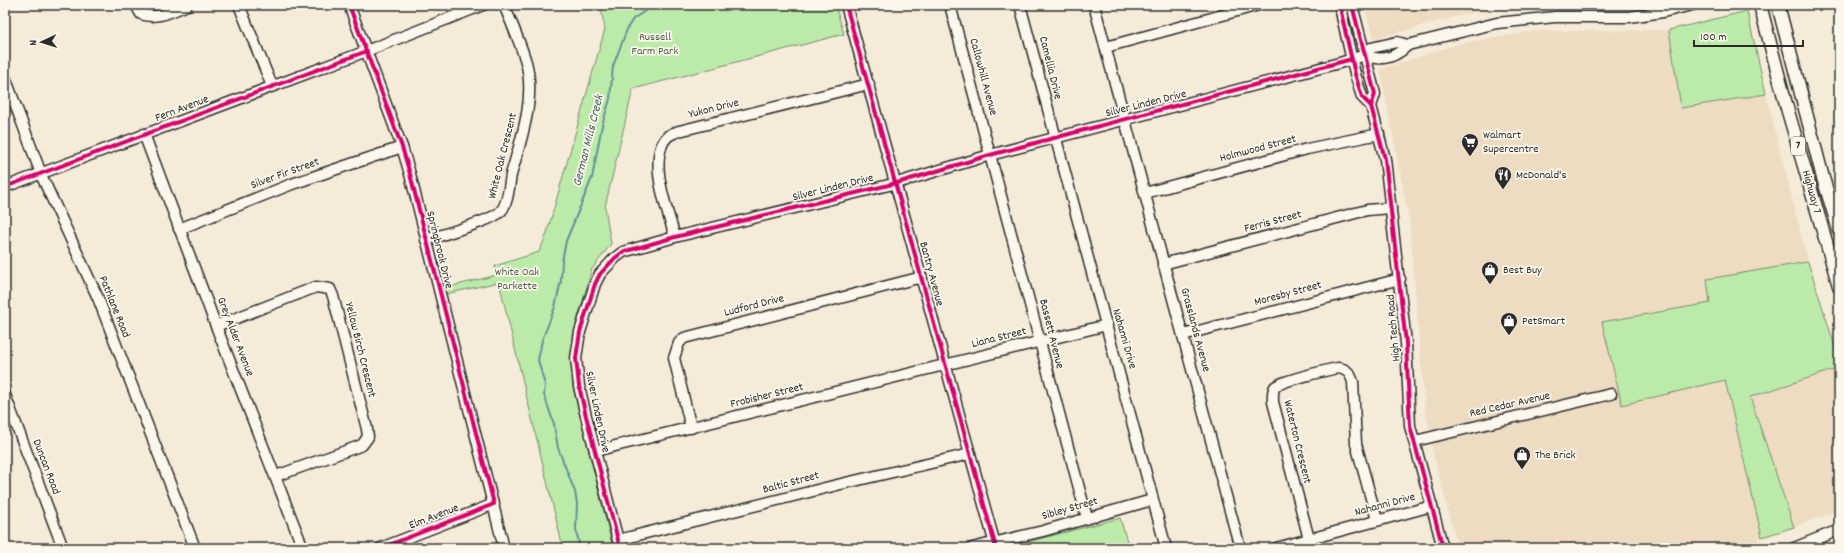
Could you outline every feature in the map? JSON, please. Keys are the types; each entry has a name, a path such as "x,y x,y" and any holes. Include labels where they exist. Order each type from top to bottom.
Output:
{"main road":[{"name":"Highway 7","path":"1760,5 1789,116 1839,286"},
{"name":"Highway 7","path":"1778,5 1823,178 1839,230"}],"street":[{"path":"136,5 141,14 149,17 156,17 187,5"},
{"path":"239,5 272,86"},
{"name":"Springbrook Drive","path":"349,5 402,147 504,548"},
{"name":"Fern Avenue","path":"5,187 41,172 367,51 483,5"},
{"name":"White Oak Crescent","path":"426,240 488,219 501,212 505,204 526,122 528,85 526,63 504,5"},
{"name":"Bantry Avenue","path":"846,5 897,183 945,365 995,545"},
{"name":"Callowhill Avenue","path":"950,5 990,155"},
{"name":"Camellia Drive","path":"1020,5 1054,138"},
{"name":"Grasslands Avenue","path":"1094,5 1240,548"},
{"path":"1106,47 1259,5"},
{"name":"High Tech Road","path":"1345,5 1341,12 1352,59 1362,97 1371,106 1385,159 1400,279 1406,342 1410,426 1443,548"},
{"name":"High Tech Road","path":"1349,5 1353,9 1375,94 1371,106"},
{"name":"Silver Linden Drive","path":"619,544 579,386 576,358 580,332 595,284 600,274 623,252 675,237 897,183 990,155 1352,59 1365,55 1371,48 1397,42 1408,45 1498,22 1555,17 1629,17 1692,5"},
{"name":"Pathlane Road","path":"5,77 41,172 98,298 195,548"},
{"name":"Yukon Drive","path":"675,237 657,170 662,145 668,136 693,127 869,84"},
{"name":"Grey Alder Avenue","path":"144,134 216,326 303,548"},
{"name":"Holmwood Street","path":"1145,193 1307,149 1379,134"},
{"name":"Nahanni Drive","path":"1054,138 1166,548"},
{"name":"Silver Fir Street","path":"179,229 292,184 402,147"},
{"name":"Bassett Avenue","path":"990,155 1087,518"},
{"name":"Ferris Street","path":"1163,264 1361,212 1390,208"},
{"name":"Ludford Drive","path":"691,428 674,358 679,343 684,338 922,277"},
{"name":"Moresby Street","path":"1183,335 1400,279"},
{"name":"Yellow Birch Crescent","path":"216,326 316,287 330,289 333,296 368,437 362,445 276,476"},
{"name":"Liana Street","path":"945,365 1106,325"},
{"name":"Frobisher Street","path":"595,451 945,365"},
{"name":"Waterton Crescent","path":"1309,539 1273,402 1273,390 1276,385 1286,381 1338,368 1344,369 1350,374 1352,382 1356,444 1377,520"},
{"name":"Red Cedar Avenue","path":"1415,441 1611,394"},
{"name":"Duncan Road","path":"5,396 63,548"},
{"name":"Baltic Street","path":"619,544 837,485 970,454"},
{"name":"Sibley Street","path":"972,548 995,545 1152,500"},
{"name":"Elm Avenue","path":"381,548 494,504"},
{"name":"Nahanni Drive","path":"1276,548 1432,506"},
{"path":"1794,548 1839,530"}],"shaded area":[{"path":"1364,5 1508,5 1480,10 1374,39"},
{"path":"1669,30 1681,108 1766,94 1808,262 1707,279 1711,303 1603,322 1622,405 1725,380 1762,537 1749,548 1458,548 1433,453 1425,409 1409,219 1380,69 1461,43 1535,31"},
{"path":"1839,368 1839,510 1794,527 1750,397"}],"green space":[{"path":"600,5 835,5 844,34 633,89 605,207 611,244 592,269 573,335 573,388 613,548 563,548 499,282 446,294 445,288 497,275 495,266 539,252 546,236 605,29"},
{"path":"1747,11 1766,94 1681,108 1669,30"},
{"path":"1808,262 1839,359 1839,368 1750,397 1794,527 1762,537 1725,380 1622,405 1602,322 1710,303 1707,279"},
{"path":"1120,518 1129,548 1012,548 1012,546"}],"waterway":[{"name":"German Mills Creek","path":"580,548 576,529 577,504 575,492 558,448 554,424 544,395 545,385 538,360 542,340 555,307 561,281 562,261 566,241 592,178 602,125 610,99 613,66 628,27 633,19 654,5"}],"cycle path":[{"path":"349,5 402,147 410,174 494,504 381,548"},
{"path":"846,5 996,548"},
{"path":"1345,5 1341,12 1355,74 1362,97 1371,106 1385,159 1406,343 1410,426 1443,548"},
{"path":"1349,5 1353,9 1375,94 1371,106"},
{"path":"5,187 367,51"},
{"path":"620,548 579,386 576,358 580,332 595,284 600,274 623,252 675,237 897,183 990,155 1352,59"}],"place":[{"name":"Walmart Supercentre","path":"1470,157"},
{"name":"McDonald's","path":"1503,190"},
{"name":"Best Buy","path":"1490,285"},
{"name":"PetSmart","path":"1509,336"},
{"name":"The Brick","path":"1522,470"}],"park label":[{"name":"Russell Farm Park","path":"655,44"},
{"name":"White Oak Parkette","path":"517,279"}]}
